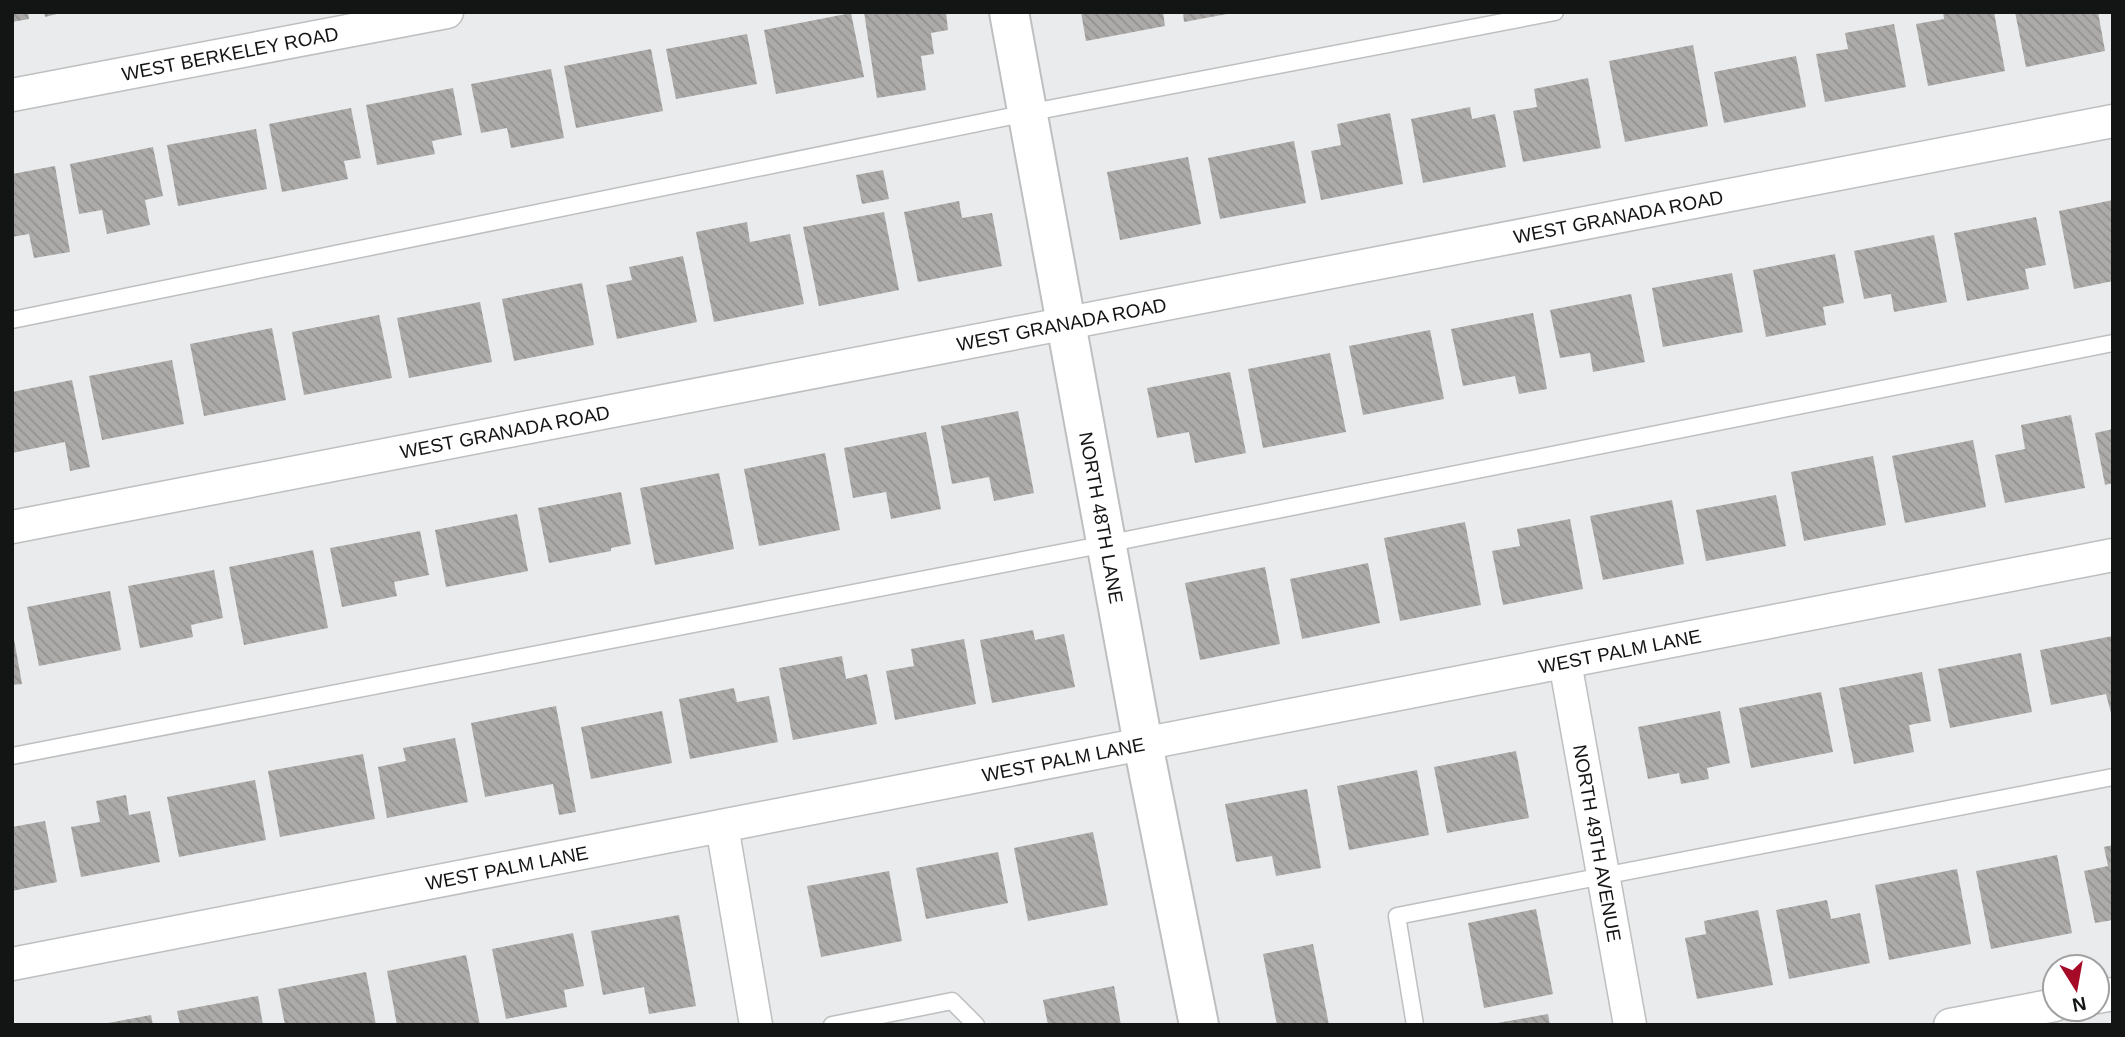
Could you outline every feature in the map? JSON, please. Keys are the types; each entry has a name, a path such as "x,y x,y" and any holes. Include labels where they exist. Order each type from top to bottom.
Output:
{"street":[{"name":"WEST BERKELEY ROAD","path":"12,95 447,12"},
{"name":"NORTH 48TH LANE","path":"1009,12 1143,744 1199,1025"},
{"name":"WEST GRANADA ROAD","path":"12,527 2113,121"},
{"name":"WEST PALM LANE","path":"12,964 2113,555"},
{"name":"NORTH 49TH AVENUE","path":"1565,662 1630,1025"},
{"path":"722,826 756,1025"},
{"path":"1950,1025 2041,1008"}],"lane":[{"path":"12,320 1027,113 1555,12"},
{"path":"12,756 1106,544 2113,343"},
{"path":"1415,1025 1396,916 2113,776"},
{"path":"832,1025 952,1001 976,1025"}],"building":[{"path":"12,12 28,12 29,19 12,22"},
{"path":"44,12 61,12 61,13 45,17"},
{"path":"864,12 946,12 948,30 931,33 934,54 921,56 926,90 877,98"},
{"path":"1081,12 1163,12 1165,26 1086,41"},
{"path":"1183,12 1227,12 1227,14 1184,22"},
{"path":"1943,12 1994,12 2005,71 1928,86 1916,24 1944,19"},
{"path":"2015,12 2098,12 2105,51 2026,67"},
{"path":"851,13 864,77 776,94 764,30"},
{"path":"1894,24 1906,87 1825,102 1816,54 1848,49 1845,33"},
{"path":"747,34 757,84 676,99 666,49"},
{"path":"1693,45 1708,126 1625,142 1609,61"},
{"path":"651,49 663,111 576,128 564,66"},
{"path":"1796,56 1806,107 1724,123 1714,72"},
{"path":"551,69 564,138 511,148 507,128 481,133 471,84"},
{"path":"1588,78 1601,148 1523,162 1513,111 1537,107 1534,89"},
{"path":"453,88 462,135 432,141 435,154 377,165 366,105"},
{"path":"1470,107 1472,119 1495,114 1506,167 1423,183 1411,119"},
{"path":"351,108 361,158 344,161 348,179 282,192 269,124"},
{"path":"1390,113 1403,184 1321,200 1311,151 1341,145 1337,124"},
{"path":"256,129 267,189 178,206 167,145"},
{"path":"1294,141 1306,203 1220,219 1208,158"},
{"path":"153,147 163,196 145,200 150,225 107,234 102,210 79,214 70,164"},
{"path":"1188,157 1201,224 1120,240 1107,172"},
{"path":"55,166 70,252 34,258 29,234 12,237 12,174"},
{"path":"883,170 889,199 862,204 856,175"},
{"path":"2113,200 2113,281 2074,289 2059,211"},
{"path":"959,201 962,218 992,213 1002,266 918,282 904,212"},
{"path":"884,212 899,290 819,306 803,227"},
{"path":"2036,217 2046,265 2025,269 2029,289 1967,301 1954,233"},
{"path":"747,222 750,242 790,234 804,304 714,322 696,232"},
{"path":"1934,235 1947,302 1894,312 1891,294 1864,299 1854,251"},
{"path":"1835,254 1844,303 1823,307 1826,325 1766,337 1753,270"},
{"path":"683,256 697,322 617,339 606,285 632,280 629,267"},
{"path":"1732,273 1743,332 1663,347 1652,288"},
{"path":"582,283 594,345 514,361 502,299"},
{"path":"1631,294 1645,362 1593,372 1590,353 1560,358 1550,310"},
{"path":"480,302 492,362 409,378 397,318"},
{"path":"1533,313 1547,389 1519,394 1515,376 1463,386 1451,329"},
{"path":"379,315 392,378 304,395 292,332"},
{"path":"272,328 286,400 204,416 190,344"},
{"path":"1430,330 1444,399 1363,415 1349,346"},
{"path":"1330,353 1346,432 1263,448 1248,369"},
{"path":"172,360 184,424 102,440 89,376"},
{"path":"1230,372 1246,453 1195,463 1189,432 1157,438 1147,388"},
{"path":"72,380 90,467 70,471 65,442 12,453 12,392"},
{"path":"1018,411 1034,493 994,501 989,477 952,484 941,426"},
{"path":"2071,415 2085,488 2005,503 1995,455 2025,449 2021,425"},
{"path":"2113,429 2113,483 2105,485 2095,433"},
{"path":"926,432 941,509 891,519 886,492 853,498 844,448"},
{"path":"1973,440 1986,507 1905,523 1892,456"},
{"path":"825,453 840,530 759,546 744,469"},
{"path":"1873,456 1886,525 1804,541 1791,472"},
{"path":"719,473 734,549 655,565 640,488"},
{"path":"621,492 631,544 611,548 611,551 549,563 538,508"},
{"path":"1776,495 1786,546 1706,561 1696,510"},
{"path":"1672,500 1684,564 1603,580 1590,516"},
{"path":"517,514 528,571 446,587 435,530"},
{"path":"1570,519 1583,589 1503,605 1492,551 1520,546 1517,529"},
{"path":"1465,522 1481,605 1400,621 1384,538"},
{"path":"420,531 429,575 394,582 397,596 342,607 330,548"},
{"path":"313,550 328,628 244,645 229,567"},
{"path":"1368,563 1380,623 1302,639 1290,579"},
{"path":"1265,567 1280,644 1200,660 1185,583"},
{"path":"214,570 223,618 191,625 193,637 140,648 128,586"},
{"path":"110,591 121,650 39,666 27,607"},
{"path":"1033,630 1035,640 1064,634 1075,687 992,703 980,640"},
{"path":"2113,636 2113,721 2106,694 2051,705 2040,650"},
{"path":"14,639 22,684 12,685 12,640"},
{"path":"964,639 976,704 895,720 886,671 914,666 911,649"},
{"path":"2021,653 2032,712 1950,728 1938,669"},
{"path":"842,656 846,679 867,674 877,724 793,740 779,668"},
{"path":"1922,672 1931,721 1909,725 1914,752 1854,764 1839,688"},
{"path":"734,688 737,702 769,696 778,742 690,759 679,699"},
{"path":"1821,692 1833,752 1751,768 1739,708"},
{"path":"556,706 576,812 559,815 553,784 485,797 471,723"},
{"path":"662,711 672,763 591,779 581,727"},
{"path":"1720,711 1730,763 1707,768 1709,779 1681,784 1679,773 1648,779 1638,727"},
{"path":"455,738 468,802 387,818 378,767 406,761 403,748"},
{"path":"1516,751 1529,818 1447,833 1434,767"},
{"path":"363,754 375,819 280,837 268,771"},
{"path":"1417,770 1429,835 1349,850 1337,786"},
{"path":"255,780 266,840 179,857 167,797"},
{"path":"1307,789 1321,868 1276,876 1272,856 1236,862 1225,804"},
{"path":"126,795 129,815 150,811 160,862 81,877 71,827 100,822 96,801"},
{"path":"45,821 57,882 12,891 12,827"},
{"path":"1093,832 1108,905 1028,921 1014,848"},
{"path":"2113,845 2113,920 2095,923 2084,871 2108,866 2104,847"},
{"path":"998,852 1008,903 926,919 916,868"},
{"path":"2057,855 2072,933 1991,949 1976,871"},
{"path":"1957,869 1971,944 1889,960 1875,885"},
{"path":"889,871 902,941 821,957 807,886"},
{"path":"1827,900 1831,919 1860,913 1870,963 1789,979 1776,910"},
{"path":"1536,909 1553,994 1484,1008 1468,923"},
{"path":"1758,910 1773,985 1697,999 1685,938 1706,934 1704,921"},
{"path":"679,915 696,1006 649,1014 644,987 603,995 591,931"},
{"path":"573,933 584,986 564,990 567,1007 506,1019 492,949"},
{"path":"1313,944 1329,1025 1277,1025 1263,954"},
{"path":"466,955 480,1025 397,1025 387,971"},
{"path":"366,972 376,1025 285,1025 278,989"},
{"path":"1114,986 1121,1025 1048,1025 1043,1000"},
{"path":"258,996 263,1025 180,1025 177,1011"},
{"path":"1548,1014 1550,1025 1497,1025 1497,1023"},
{"path":"151,1015 153,1025 108,1025 108,1023"}]}
